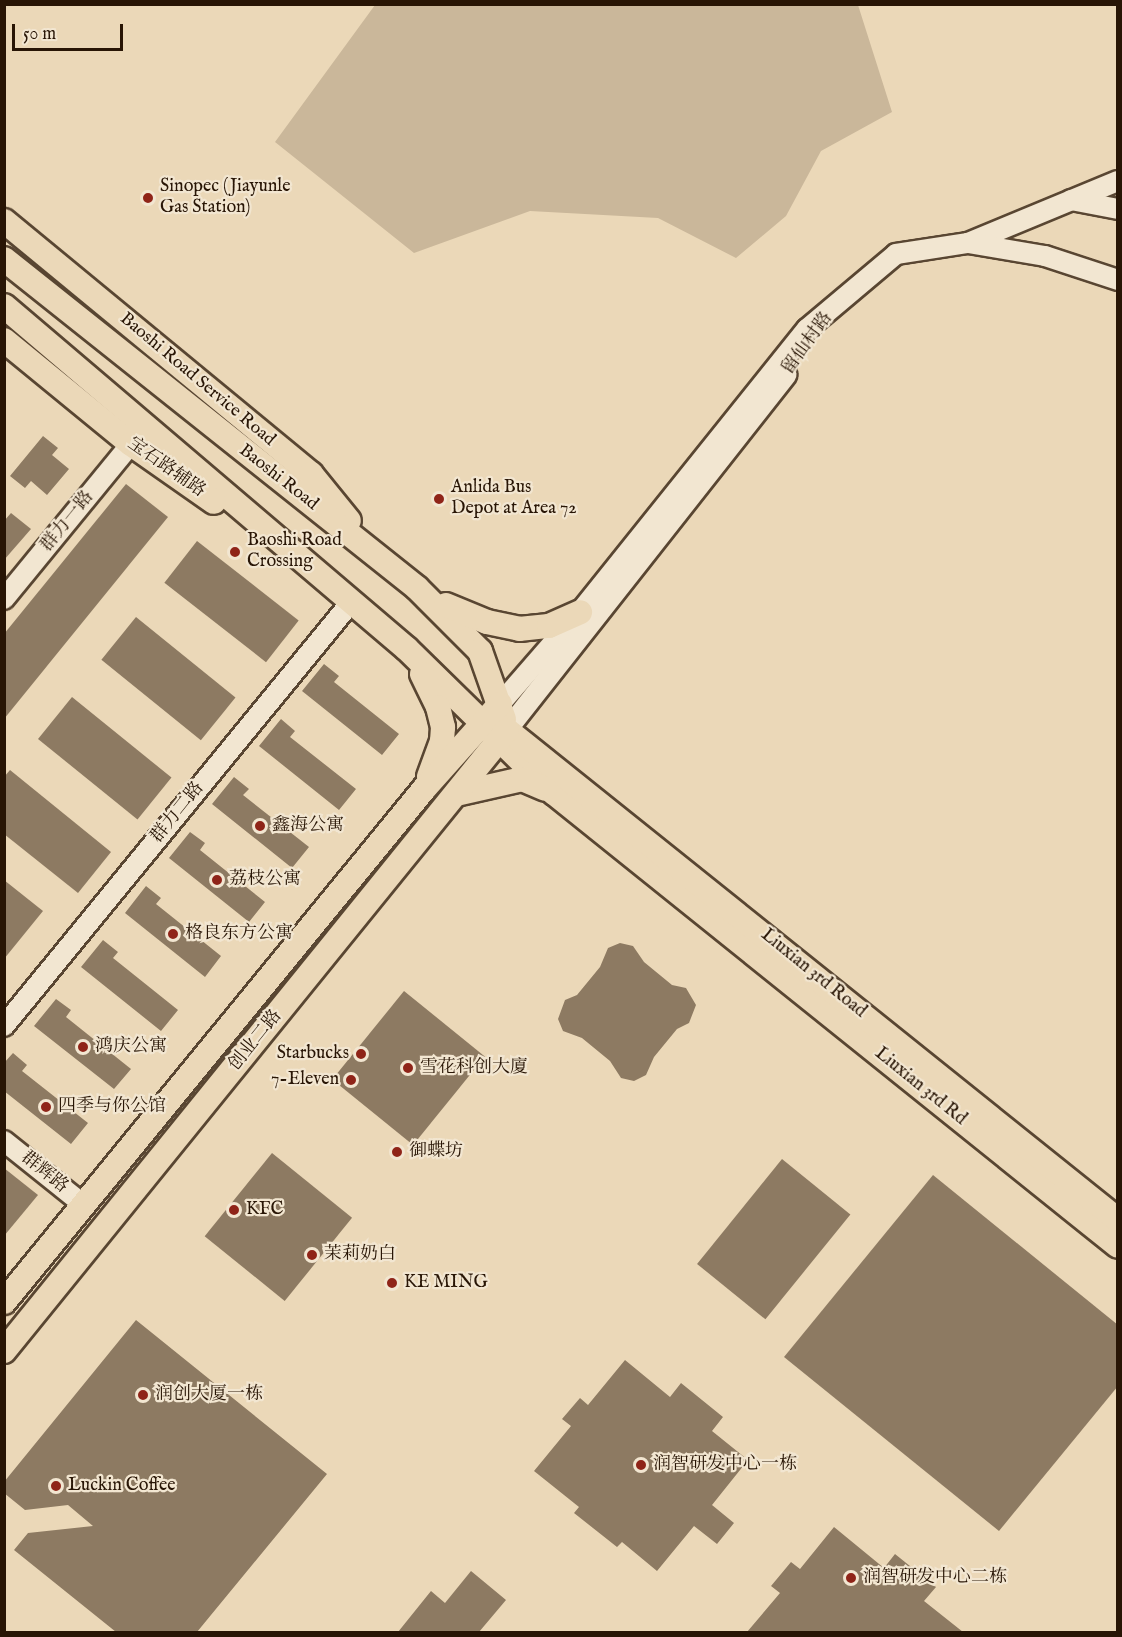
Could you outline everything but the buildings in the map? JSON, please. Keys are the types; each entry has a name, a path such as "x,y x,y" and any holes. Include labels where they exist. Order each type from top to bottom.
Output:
{"main road":[{"name":"Baoshi Road Service Road","path":"4,221 311,474 375,554"},
{"name":"Baoshi Road","path":"4,259 417,588 480,651 500,704 496,733"},
{"path":"4,306 406,649 496,733 554,793"},
{"name":"宝石路辅路","path":"4,340 131,444 343,594"},
{"path":"417,588 469,615 519,629 549,626 580,612"},
{"name":"创业二路","path":"406,649 431,689 442,727 438,755 424,789"},
{"name":"创业二路","path":"4,1302 424,789 496,733"},
{"name":"创业二路","path":"4,1351 456,794 496,733"},
{"name":"Liuxian 3rd Road","path":"496,733 1118,1220"},
{"path":"456,794 522,779 554,793"},
{"name":"Liuxian 3rd Rd","path":"554,793 1118,1246"}],"street":[{"path":"835,308 896,254 968,243 1118,181"},
{"path":"1071,200 1118,209"},
{"path":"968,243 1045,256 1118,280"},
{"name":"留仙村路","path":"500,704 580,612 807,329 835,308"},
{"name":"留仙村路","path":"496,733 815,339 835,308"},
{"name":"群力一路","path":"4,599 131,444"},
{"name":"群力二路","path":"4,1026 343,594"},
{"name":"群辉路","path":"4,1141 84,1205"}],"shaded area":[{"path":"375,5 858,5 892,112 821,151 786,216 736,258 658,218 530,211 414,253 275,142"}],"place":[{"name":"Sinopec (Jiayunle Gas Station)","path":"148,198"},
{"name":"Anlida Bus Depot at Area 72","path":"439,499"},
{"name":"Baoshi Road Crossing","path":"235,552"},
{"name":"鑫海公寓","path":"260,826"},
{"name":"荔枝公寓","path":"217,880"},
{"name":"格良东方公寓","path":"173,934"},
{"name":"鸿庆公寓","path":"83,1047"},
{"name":"Starbucks","path":"361,1054"},
{"name":"雪花科创大廈","path":"408,1068"},
{"name":"7-Eleven","path":"351,1080"},
{"name":"四季与你公馆","path":"46,1107"},
{"name":"御蝶坊","path":"397,1152"},
{"name":"KFC","path":"234,1210"},
{"name":"茉莉奶白","path":"312,1255"},
{"name":"KE MING","path":"392,1283"},
{"name":"润创大厦一栋","path":"143,1395"},
{"name":"润智研发中心一栋","path":"641,1465"},
{"name":"Luckin Coffee","path":"56,1486"},
{"name":"润智研发中心二栋","path":"851,1578"}]}
